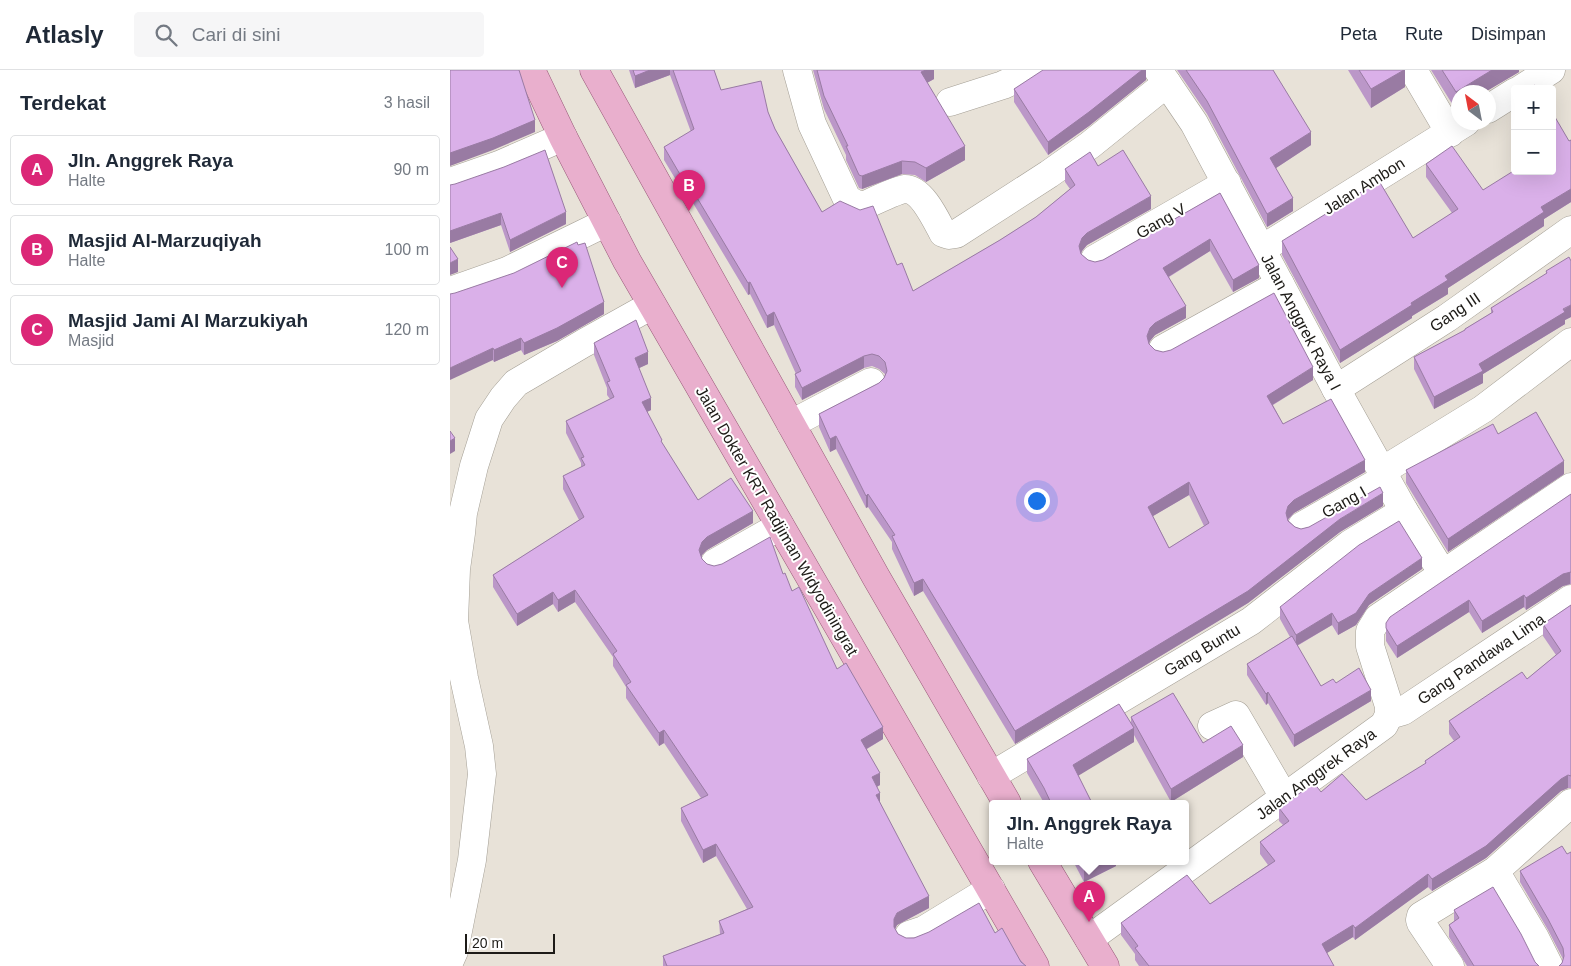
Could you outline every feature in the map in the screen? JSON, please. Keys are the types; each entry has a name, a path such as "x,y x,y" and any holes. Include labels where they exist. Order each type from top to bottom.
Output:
{"main road":[{"name":"Jalan Dokter KRT Radjiman Widyodiningrat","path":"531,70 563,137 652,305 1035,966"},
{"path":"594,70 876,577 1005,800"},
{"path":"1044,865 1105,966"}],"street":[{"path":"797,70 812,124 848,199 861,208 904,189 913,191 922,197 943,233 949,235 956,234 1090,145 1162,76"},
{"path":"950,102 1003,85 1035,70"},
{"path":"1413,70 1451,119"},
{"path":"1527,85 1551,70"},
{"name":"Jalan Anggrek Raya I","path":"1162,76 1194,123 1336,389 1404,511 1443,574"},
{"path":"1496,104 1511,95"},
{"name":"Jalan Ambon","path":"1262,249 1455,130"},
{"path":"450,182 499,165 563,137"},
{"name":"Gang V","path":"1095,259 1227,183"},
{"path":"450,291 507,271 607,222"},
{"name":"Gang III","path":"1336,389 1447,318 1571,230"},
{"path":"1164,349 1280,284"},
{"path":"450,960 454,951 472,860 482,774 479,746 454,621 455,536 463,513 474,466 489,419 502,398 516,383 584,342 652,305"},
{"name":"Gang I","path":"1302,526 1384,475 1483,409 1571,342"},
{"path":"791,424 871,382"},
{"name":"Jalan Anggrek Raya","path":"1089,938 1384,725 1389,716 1389,706 1370,646 1370,631 1378,618 1571,487"},
{"name":"Gang Buntu","path":"991,776 1251,621 1350,544 1404,511"},
{"path":"714,563 780,526"},
{"name":"Gang Pandawa Lima","path":"1389,716 1403,711 1571,599"},
{"path":"1212,726 1236,715 1284,797"},
{"path":"1450,966 1421,923 1421,916 1495,871 1571,803"},
{"path":"1495,871 1535,938 1549,966"},
{"path":"909,935 924,930 991,889"}],"building":[{"path":"450,70 519,70 535,120 493,138 450,153"},
{"path":"633,70 650,70 635,76"},
{"path":"673,70 714,70 721,90 761,81 768,112 775,129 822,212 840,201 860,210 873,206 897,265 902,263 913,291 1036,217 1075,185 1065,169 1090,152 1098,166 1123,150 1151,196 1087,233 1082,238 1079,246 1081,254 1088,260 1095,262 1103,260 1220,193 1259,265 1233,280 1210,239 1163,268 1186,306 1155,323 1150,328 1147,336 1149,344 1155,350 1163,352 1171,350 1274,293 1313,367 1267,396 1283,424 1331,399 1365,460 1294,500 1288,506 1286,513 1288,521 1301,529 1309,527 1380,487 1383,493 1340,519 1248,591 1015,731 923,579 914,583 892,536 895,535 868,494 866,496 836,436 830,439 819,414 879,383 887,371 885,362 879,356 872,354 864,356 802,388 795,374 801,371 774,312 767,316 750,282 748,283 690,186 688,188 664,147 694,129","holes":["1189,482 1209,523 1169,548 1148,507"]},
{"path":"817,70 926,70 921,72 965,146 926,168 915,162 902,161 862,176 859,175 846,146 848,146 824,96"},
{"path":"1043,70 1142,70 1048,142 1014,89"},
{"path":"1186,70 1273,70 1311,132 1270,158 1293,198 1267,214 1207,101"},
{"path":"1359,70 1404,70 1371,89"},
{"path":"1442,70 1492,70 1467,85 1452,85"},
{"path":"1556,119 1569,141 1571,140 1571,189 1541,207 1544,212 1445,276 1448,280 1340,350 1282,241 1379,181 1413,238 1458,209 1426,164 1452,146 1483,190 1511,172 1511,175 1556,175"},
{"path":"545,150 566,212 510,240 501,213 450,231 450,185 504,167"},
{"path":"577,242 578,245 585,243 604,302 557,328 524,343 521,338 494,350 493,348 450,368 450,294 514,273"},
{"path":"450,247 458,259 450,263"},
{"path":"1569,257 1571,261 1571,305 1563,309 1565,312 1479,364 1483,371 1434,397 1414,357 1465,330 1493,312 1491,308"},
{"path":"636,320 648,352 635,358 651,398 642,402 661,441 698,500 731,478 753,511 707,537 702,542 699,550 702,559 707,564 714,566 722,564 770,537 783,574 785,573 792,591 799,587 837,669 846,663 883,727 861,740 880,773 872,777 880,793 876,795 929,896 897,913 894,919 894,927 898,934 906,938 914,938 929,932 979,903 995,933 1002,928 1021,962 1026,966 667,966 663,956 724,933 719,921 753,907 716,844 703,850 681,808 708,795 664,730 659,733 626,685 631,682 613,654 617,651 575,590 558,600 553,592 517,614 493,575 584,517 563,476 585,465 581,458 584,457 566,421 614,397 607,382 610,381 594,343"},
{"path":"1536,412 1564,461 1448,539 1406,470 1493,424 1498,434"},
{"path":"450,431 455,438 450,441"},
{"path":"1571,494 1571,572 1563,574 1526,598 1524,595 1482,621 1469,600 1397,646 1386,628 1386,623 1390,617"},
{"path":"1399,521 1422,558 1369,594 1356,613 1338,623 1332,613 1296,635 1280,607 1359,545"},
{"path":"1571,605 1571,776 1568,775 1561,779 1486,846 1432,879 1428,874 1355,928 1353,925 1322,944 1334,966 1149,966 1135,948 1138,946 1121,923 1187,875 1210,904 1275,861 1260,842 1289,821 1279,808 1314,783 1321,792 1342,774 1366,800 1426,763 1425,761 1460,737 1449,721 1522,672 1527,679 1561,651 1543,624"},
{"path":"1292,636 1321,686 1333,679 1336,683 1359,668 1371,690 1294,735 1268,692 1266,694 1247,664"},
{"path":"1173,693 1203,743 1231,726 1243,745 1171,789 1131,717"},
{"path":"1119,704 1134,728 1073,765 1090,800 1050,800 1027,759"},
{"path":"1562,846 1567,854 1571,852 1571,966 1559,966 1564,956 1563,948 1520,871"},
{"path":"1493,887 1539,966 1474,966 1449,925 1459,918 1454,910"}],"place":[{"name":"Masjid Al-Marzuqiyah","path":"689,211"},
{"name":"Masjid Jami Al Marzukiyah","path":"562,288"},
{"name":"Jln. Anggrek Raya","path":"1089,922"}]}
